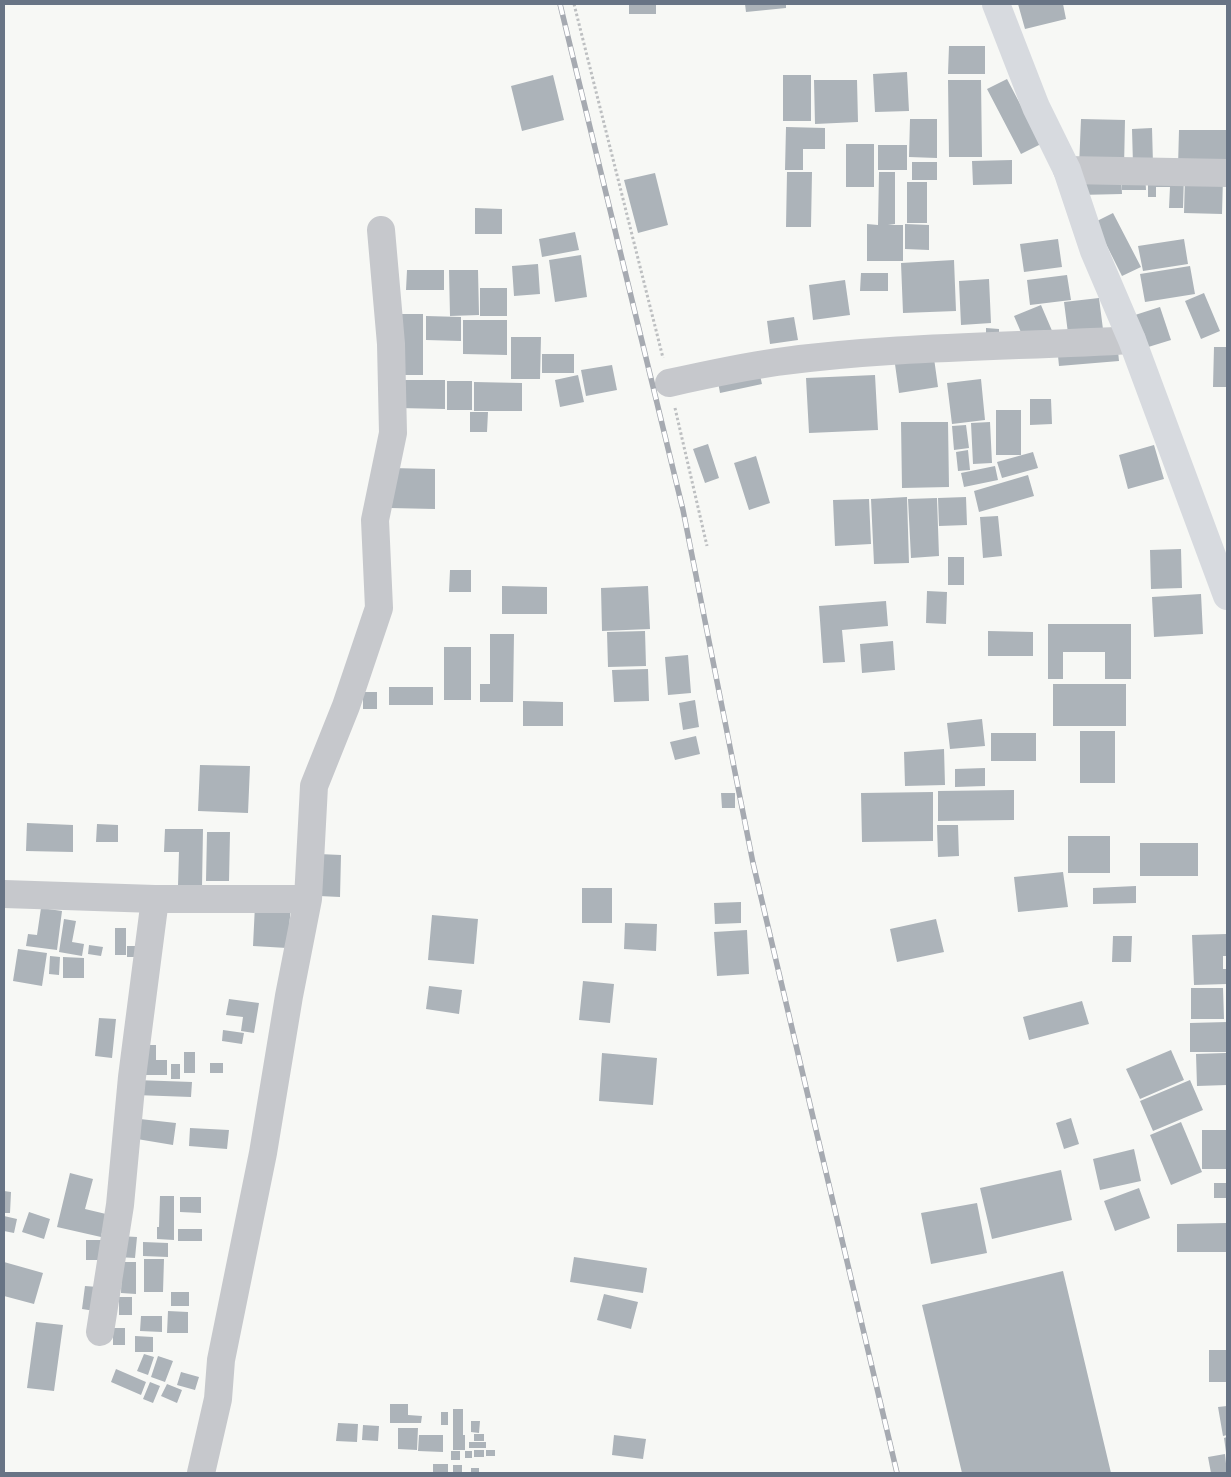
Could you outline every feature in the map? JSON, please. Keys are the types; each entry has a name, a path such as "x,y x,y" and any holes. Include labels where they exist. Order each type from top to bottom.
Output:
{"street":[{"path":"996,4 1036,107 1067,170 1094,251 1132,340 1227,596"},
{"path":"1067,170 1227,173"},
{"path":"201,1473 218,1399 222,1360 263,1153 289,996 308,899 314,786 346,706 379,608 376,520 393,433 391,344 381,230"},
{"path":"669,383 776,362 865,352 935,347 1067,344 1132,340"},
{"path":"4,894 155,899 308,899"},
{"path":"100,1332 120,1205 132,1077 155,899"}],"path":[{"path":"574,4 669,383 707,546"}],"building":[{"path":"629,4 656,4 656,14 629,14"},
{"path":"745,4 786,4 786,8 746,12"},
{"path":"1018,4 1063,4 1066,19 1025,29"},
{"path":"949,46 985,46 985,74 948,74"},
{"path":"907,72 909,111 875,112 873,74"},
{"path":"553,75 564,120 522,131 511,86"},
{"path":"783,75 811,75 811,121 783,121"},
{"path":"1007,79 1041,144 1021,154 987,89"},
{"path":"814,80 857,80 858,122 815,124"},
{"path":"948,80 981,80 982,157 949,157"},
{"path":"910,119 937,119 937,158 909,157"},
{"path":"1081,119 1125,120 1124,168 1079,167"},
{"path":"786,127 825,128 825,149 803,149 803,170 785,170"},
{"path":"1152,128 1153,164 1133,165 1132,129"},
{"path":"1179,130 1227,130 1227,168 1178,167"},
{"path":"846,144 874,144 874,187 846,187"},
{"path":"878,145 907,145 907,170 878,170"},
{"path":"1012,160 1012,184 973,185 972,161"},
{"path":"912,162 937,162 937,180 912,180"},
{"path":"787,172 812,172 811,227 786,227"},
{"path":"879,172 895,172 895,224 888,225 903,225 903,261 867,261 867,224 878,225"},
{"path":"1121,172 1122,194 1079,195 1078,174"},
{"path":"1122,172 1145,172 1146,190 1122,190"},
{"path":"655,173 668,225 638,233 624,180"},
{"path":"1148,174 1184,174 1183,208 1169,208 1170,187 1156,187 1156,197 1148,197"},
{"path":"1185,176 1223,177 1222,214 1184,213"},
{"path":"907,182 927,182 927,223 907,223"},
{"path":"475,208 502,209 502,234 475,234"},
{"path":"1113,213 1141,267 1122,276 1095,222"},
{"path":"905,224 929,225 929,250 905,249"},
{"path":"575,232 579,250 542,257 539,239"},
{"path":"1058,239 1062,267 1024,272 1020,244"},
{"path":"1184,239 1188,264 1143,271 1138,246"},
{"path":"581,255 587,297 555,302 549,260"},
{"path":"954,260 956,311 903,313 901,263"},
{"path":"538,264 540,294 514,296 512,266"},
{"path":"1190,266 1195,294 1145,302 1140,274"},
{"path":"407,270 444,270 444,290 406,290"},
{"path":"449,270 478,270 479,315 450,316"},
{"path":"861,273 888,273 888,291 860,291"},
{"path":"1067,275 1071,300 1030,305 1027,280"},
{"path":"989,279 991,323 961,325 959,281"},
{"path":"845,280 850,315 813,320 809,285"},
{"path":"480,288 507,288 507,316 480,316"},
{"path":"1204,293 1220,331 1201,339 1185,301"},
{"path":"1099,298 1104,337 1069,341 1064,302"},
{"path":"1041,305 1053,333 1026,344 1014,316"},
{"path":"1160,307 1171,340 1145,348 1135,315"},
{"path":"400,314 423,314 423,375 400,375"},
{"path":"426,316 461,317 461,341 426,340"},
{"path":"794,317 798,340 770,344 767,321"},
{"path":"463,320 507,320 507,355 463,354"},
{"path":"986,328 999,329 999,338 986,338"},
{"path":"511,337 541,337 540,379 511,379"},
{"path":"1117,341 1119,361 1059,366 1057,346"},
{"path":"1214,347 1227,347 1227,387 1213,387"},
{"path":"933,351 938,387 899,393 894,357"},
{"path":"542,354 574,354 574,373 542,373"},
{"path":"612,365 617,390 586,396 581,370"},
{"path":"758,367 762,384 720,393 717,376"},
{"path":"578,375 584,402 560,407 555,380"},
{"path":"875,375 878,430 809,433 806,378"},
{"path":"981,379 985,420 952,424 947,383"},
{"path":"399,380 445,380 445,409 399,408"},
{"path":"447,381 472,381 472,410 447,410"},
{"path":"474,382 522,383 522,411 474,411"},
{"path":"1030,399 1051,399 1052,424 1030,425"},
{"path":"996,410 1021,410 1021,455 996,455"},
{"path":"470,412 488,412 487,432 470,432"},
{"path":"901,422 948,422 949,487 902,488"},
{"path":"990,422 992,463 973,464 971,423"},
{"path":"966,425 969,448 954,450 952,426"},
{"path":"708,444 719,478 705,483 693,449"},
{"path":"1154,445 1164,479 1128,489 1119,455"},
{"path":"968,450 970,470 958,471 956,452"},
{"path":"1033,452 1038,468 1002,478 997,462"},
{"path":"756,456 770,503 749,510 734,463"},
{"path":"995,466 998,480 964,487 961,473"},
{"path":"391,468 435,469 435,509 390,508"},
{"path":"1028,475 1034,496 979,512 974,491"},
{"path":"907,497 909,563 874,564 871,499"},
{"path":"966,497 967,525 939,526 938,498"},
{"path":"937,498 939,556 911,558 908,499"},
{"path":"869,499 871,544 835,546 833,500"},
{"path":"998,516 1002,556 983,558 980,517"},
{"path":"1181,549 1182,588 1151,589 1150,550"},
{"path":"948,557 964,557 964,585 948,585"},
{"path":"450,570 471,570 471,592 449,592"},
{"path":"502,586 547,587 547,614 502,614"},
{"path":"648,586 650,629 602,631 601,588"},
{"path":"927,591 947,592 946,624 926,623"},
{"path":"1201,594 1203,634 1154,637 1152,597"},
{"path":"886,601 888,626 842,630 845,662 823,663 819,606"},
{"path":"1048,624 1131,624 1131,679 1105,679 1105,652 1063,652 1063,679 1048,679"},
{"path":"645,631 646,666 608,667 607,632"},
{"path":"988,631 1033,632 1033,656 988,656"},
{"path":"490,634 514,634 513,702 480,702 480,684 490,684"},
{"path":"893,641 895,670 862,673 860,644"},
{"path":"444,647 471,647 471,700 444,700"},
{"path":"688,655 691,693 668,695 665,657"},
{"path":"648,669 649,701 614,702 612,670"},
{"path":"1053,684 1126,684 1126,726 1053,726"},
{"path":"389,687 433,687 433,705 389,705"},
{"path":"363,692 377,692 377,709 363,709"},
{"path":"695,700 699,727 683,730 679,703"},
{"path":"523,701 563,702 563,726 523,726"},
{"path":"982,719 985,746 950,749 947,723"},
{"path":"1080,731 1115,731 1115,783 1080,783"},
{"path":"991,733 1036,733 1036,761 991,761"},
{"path":"696,736 700,754 675,760 670,742"},
{"path":"944,749 945,785 905,786 904,752"},
{"path":"200,765 250,766 248,813 198,811"},
{"path":"985,768 985,786 955,787 955,769"},
{"path":"1014,790 1014,820 938,821 938,791"},
{"path":"933,792 933,841 862,842 861,793"},
{"path":"721,793 735,793 735,808 722,808"},
{"path":"27,823 73,825 73,852 26,851"},
{"path":"97,824 118,825 118,842 96,842"},
{"path":"937,825 958,825 959,856 938,857"},
{"path":"165,829 203,829 202,887 178,886 179,852 164,852"},
{"path":"207,832 230,832 229,881 206,881"},
{"path":"1068,836 1110,836 1110,873 1068,873"},
{"path":"1140,843 1198,843 1198,876 1140,876"},
{"path":"319,854 341,855 340,897 319,896"},
{"path":"1063,872 1068,907 1018,912 1014,877"},
{"path":"1136,886 1136,903 1093,904 1093,888"},
{"path":"582,888 612,888 612,923 582,923"},
{"path":"741,902 741,923 715,924 714,903"},
{"path":"255,905 291,907 287,948 253,946"},
{"path":"41,908 62,911 57,950 26,946 28,934 37,935"},
{"path":"432,915 478,919 474,964 428,960"},
{"path":"64,919 76,921 72,942 84,944 82,956 59,952"},
{"path":"936,919 944,952 897,962 890,929"},
{"path":"625,923 657,924 656,951 624,949"},
{"path":"115,928 126,928 126,955 115,955"},
{"path":"747,930 749,974 717,976 714,932"},
{"path":"1227,934 1227,956 1223,956 1223,969 1227,969 1227,984 1194,985 1192,935"},
{"path":"1113,936 1132,936 1131,962 1112,962"},
{"path":"89,945 103,947 101,956 88,954"},
{"path":"127,946 141,946 141,957 127,957"},
{"path":"18,949 47,953 42,986 13,981"},
{"path":"50,956 60,957 59,975 49,974"},
{"path":"63,957 84,958 84,978 63,978"},
{"path":"583,981 614,984 610,1023 579,1020"},
{"path":"429,986 462,990 459,1014 426,1009"},
{"path":"1191,988 1223,988 1224,1019 1191,1019"},
{"path":"229,999 259,1003 254,1033 241,1031 243,1017 226,1015"},
{"path":"1082,1001 1089,1024 1029,1040 1023,1017"},
{"path":"99,1018 116,1019 112,1058 95,1056"},
{"path":"1227,1022 1227,1052 1190,1052 1190,1023"},
{"path":"223,1030 244,1033 242,1044 222,1041"},
{"path":"143,1045 156,1045 156,1060 167,1060 167,1075 143,1075"},
{"path":"1171,1050 1184,1080 1140,1099 1126,1069"},
{"path":"184,1052 195,1052 195,1073 184,1073"},
{"path":"602,1053 657,1058 653,1105 599,1101"},
{"path":"1226,1053 1227,1085 1197,1086 1196,1054"},
{"path":"210,1063 223,1063 223,1073 210,1073"},
{"path":"171,1064 180,1064 180,1079 171,1079"},
{"path":"136,1080 192,1082 191,1097 135,1095"},
{"path":"1190,1080 1203,1110 1153,1131 1140,1101"},
{"path":"1071,1118 1079,1144 1064,1149 1056,1123"},
{"path":"140,1119 176,1123 173,1145 137,1139"},
{"path":"1181,1122 1202,1172 1171,1185 1150,1135"},
{"path":"190,1128 229,1130 227,1149 189,1146"},
{"path":"1202,1130 1227,1130 1227,1169 1202,1169"},
{"path":"1134,1149 1141,1181 1100,1190 1093,1159"},
{"path":"1061,1170 1072,1220 992,1239 980,1188"},
{"path":"70,1173 93,1179 85,1209 106,1214 101,1237 57,1227"},
{"path":"1214,1183 1227,1183 1227,1198 1214,1198"},
{"path":"1139,1188 1150,1218 1115,1231 1104,1201"},
{"path":"4,1191 11,1192 10,1213 4,1213"},
{"path":"160,1196 174,1196 174,1240 157,1239"},
{"path":"180,1197 201,1197 201,1213 180,1212"},
{"path":"977,1203 987,1253 931,1264 921,1213"},
{"path":"29,1212 50,1219 44,1239 22,1232"},
{"path":"4,1216 17,1219 14,1233 4,1231"},
{"path":"1227,1223 1227,1252 1177,1252 1177,1224"},
{"path":"178,1229 202,1229 202,1241 178,1241"},
{"path":"119,1236 137,1237 135,1258 117,1257"},
{"path":"86,1240 103,1240 103,1260 86,1260"},
{"path":"143,1242 168,1243 168,1257 143,1256"},
{"path":"574,1257 647,1268 643,1293 570,1282"},
{"path":"144,1259 164,1259 163,1292 144,1292"},
{"path":"4,1262 43,1273 34,1304 4,1296"},
{"path":"122,1262 136,1262 136,1294 121,1293"},
{"path":"1063,1271 1111,1473 962,1473 922,1305"},
{"path":"85,1286 98,1287 95,1311 82,1309"},
{"path":"171,1292 189,1292 189,1306 171,1306"},
{"path":"604,1294 638,1302 631,1329 597,1320"},
{"path":"119,1297 132,1297 132,1315 119,1315"},
{"path":"168,1311 188,1312 188,1333 167,1333"},
{"path":"141,1316 162,1316 162,1332 140,1331"},
{"path":"36,1322 63,1325 54,1391 27,1388"},
{"path":"113,1328 125,1328 125,1345 113,1345"},
{"path":"135,1336 153,1337 153,1352 135,1352"},
{"path":"1209,1350 1227,1350 1227,1382 1209,1382"},
{"path":"144,1354 154,1357 148,1375 137,1371"},
{"path":"158,1356 173,1361 165,1382 151,1377"},
{"path":"116,1369 146,1382 141,1395 111,1382"},
{"path":"181,1372 199,1377 195,1390 177,1385"},
{"path":"150,1382 160,1386 153,1403 143,1399"},
{"path":"167,1384 182,1390 177,1403 161,1396"},
{"path":"390,1404 408,1404 408,1415 422,1416 421,1423 390,1423"},
{"path":"1227,1406 1227,1435 1223,1436 1218,1407"},
{"path":"453,1409 463,1409 465,1450 453,1450"},
{"path":"441,1412 448,1412 448,1425 441,1425"},
{"path":"471,1421 480,1421 479,1433 471,1432"},
{"path":"338,1423 358,1424 357,1442 336,1441"},
{"path":"363,1425 379,1426 378,1441 362,1440"},
{"path":"398,1428 418,1428 417,1450 398,1449"},
{"path":"474,1434 484,1434 484,1441 474,1441"},
{"path":"419,1435 443,1435 443,1452 418,1451"},
{"path":"614,1435 646,1439 643,1459 612,1455"},
{"path":"1227,1437 1227,1452 1226,1452 1224,1438"},
{"path":"469,1442 486,1442 486,1448 469,1448"},
{"path":"474,1450 484,1450 484,1457 474,1457"},
{"path":"486,1450 495,1450 495,1456 486,1456"},
{"path":"451,1451 460,1451 460,1460 451,1460"},
{"path":"465,1451 472,1451 472,1458 465,1458"},
{"path":"1225,1454 1227,1473 1211,1473 1208,1457"},
{"path":"433,1464 448,1464 448,1473 433,1473"},
{"path":"453,1465 462,1465 462,1473 453,1473"},
{"path":"471,1468 479,1468 479,1473 471,1473"}],"railway":[{"path":"560,4 683,510 753,863 897,1473"}]}
